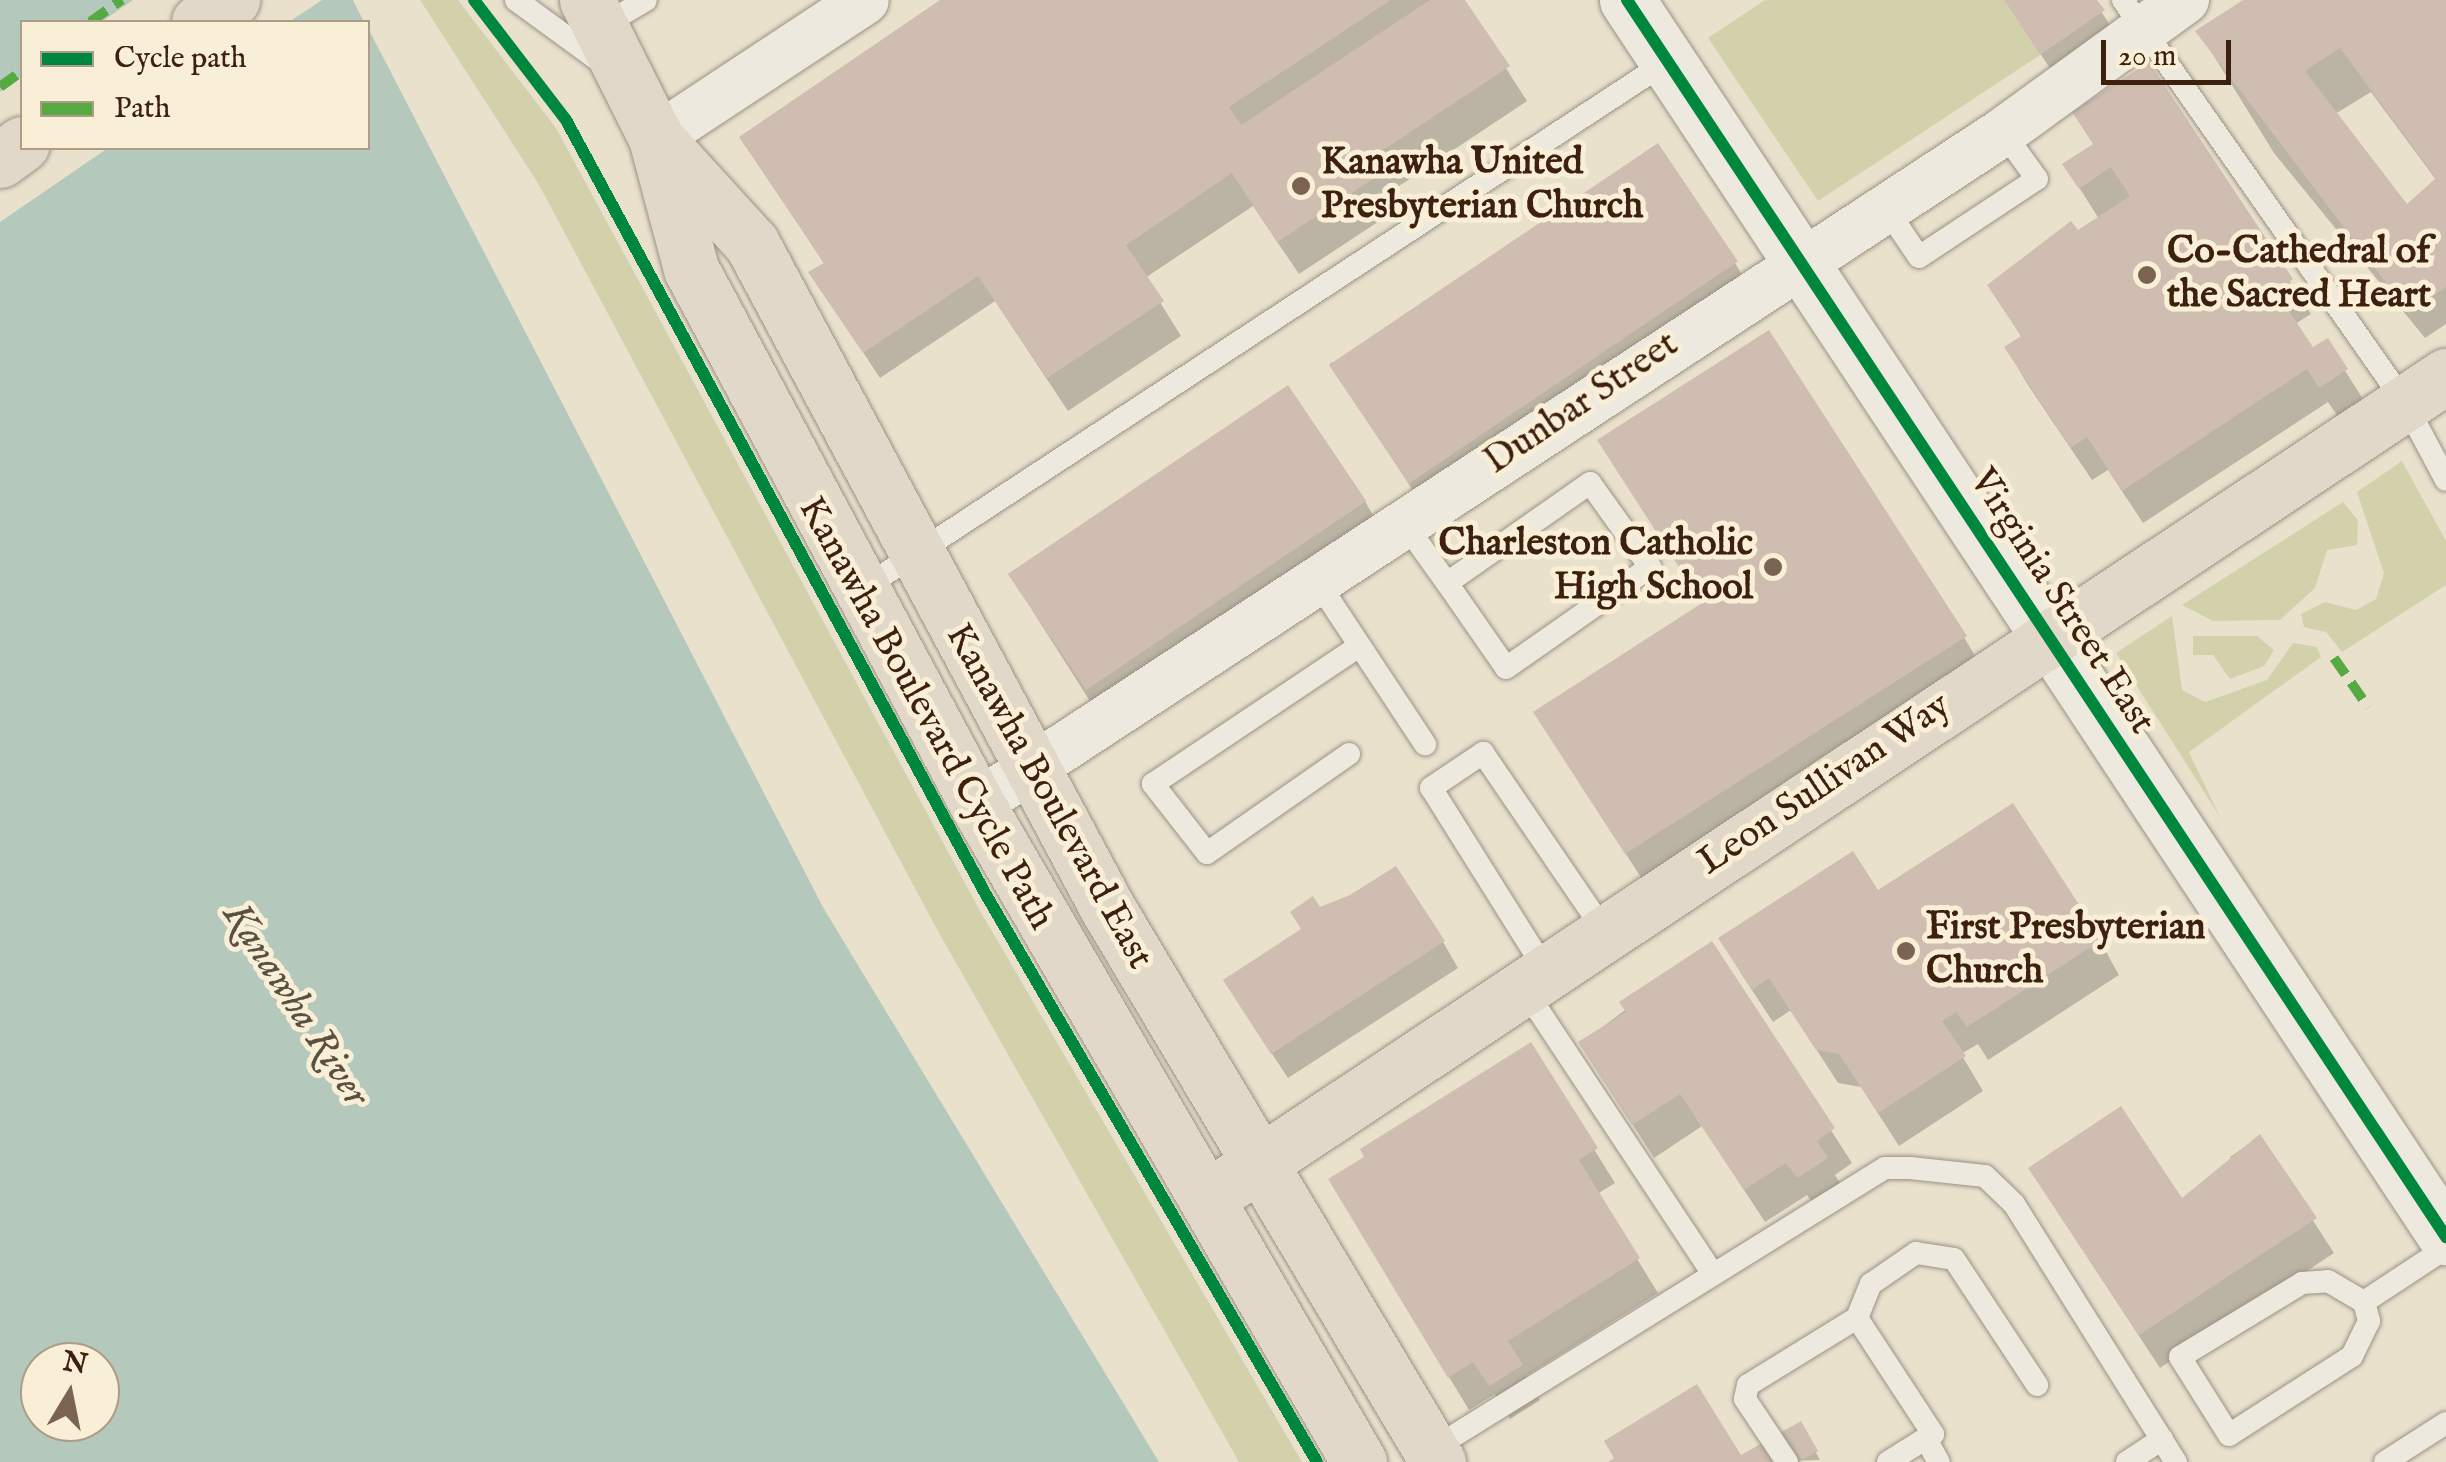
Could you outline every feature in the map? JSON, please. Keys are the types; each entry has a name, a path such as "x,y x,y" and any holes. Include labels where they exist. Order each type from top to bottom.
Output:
{"main road":[{"path":"202,20 232,0"},
{"name":"Virginia Street East","path":"1627,0 2446,1237"},
{"name":"Kanawha Boulevard East","path":"594,14 656,138 691,269 977,804 1359,1462"},
{"name":"Kanawha Boulevard East","path":"656,138 752,244 1033,770 1258,1163 1434,1456"},
{"name":"Leon Sullivan Way","path":"1207,1199 2425,389"}],"street":[{"path":"656,138 866,0"},
{"name":"Dunbar Street","path":"977,804 1801,259 2003,132 2133,14 2185,0"}],"lane":[{"path":"516,0 628,83"},
{"path":"594,14 646,0"},
{"path":"2133,14 2425,389 2446,480"},
{"path":"862,589 1668,62"},
{"path":"1404,523 1446,583 1506,668 1650,568 1590,483 1446,583"},
{"path":"1317,581 1425,744"},
{"path":"1350,754 1206,854 1153,784 1360,646"},
{"path":"1606,932 1484,753 1430,788 1535,979 1713,1274"},
{"path":"1434,1456 1713,1274 1885,1168 1985,1176 2014,1204 2176,1462"},
{"path":"2364,1302 2446,1248"},
{"path":"1787,1462 1744,1399 1748,1385 1857,1318 1893,1262 1936,1250 1954,1259 2036,1385"},
{"path":"2302,1283 2338,1284 2364,1302 2370,1321 2352,1356 2229,1435 2180,1357 2302,1283"},
{"path":"1857,1318 1934,1434 1888,1462"},
{"path":"2385,1462 2446,1423"},
{"path":"1926,1439 1939,1462"},
{"path":"2126,1462 2162,1439"}],"green space":[{"path":"420,0 458,0 556,128 979,909 1302,1462 1239,1462 934,924 538,183"},
{"path":"1765,0 2004,0 2040,55 1818,201 1708,38"},
{"path":"2402,461 2446,541 2446,585 2342,652 2326,632 2304,627 2301,614 2325,602 2356,610 2376,599 2384,573 2357,492"},
{"path":"2343,502 2358,520 2357,545 2327,550 2315,588 2280,620 2213,621 2182,605"},
{"path":"2172,616 2182,690 2205,702 2267,680 2293,643 2317,647 2321,657 2189,752 2220,817 2116,653"},
{"path":"2193,636 2257,636 2274,650 2264,666 2230,679 2213,655 2193,655"}],"water":[{"name":"Kanawha River","path":"0,0 353,0 363,20 20,20 20,150 370,150 370,32 824,909 1159,1462 0,1462"}],"pier":[{"path":"133,0 322,0 292,20 104,20"},
{"path":"20,77 20,150 105,150 0,222 0,92"}],"building":[{"path":"940,0 1391,0 1229,107 1241,125 1430,0 1465,0 1510,66 1371,158 1382,173 1277,242 1232,173 1126,245 1164,301 1047,378 978,276 863,353 808,272 824,263 739,137"},
{"path":"2004,0 2097,0 2105,10 2040,55"},
{"path":"2243,0 2446,0 2446,287 2409,313 2195,31","holes":["2340,48 2436,178 2407,204 2305,71"]},
{"name":"Co-Cathedral of the Sacred Heart","path":"2149,62 2293,279 2276,291 2313,347 2328,338 2348,369 2319,388 2307,369 2122,491 2087,437 2071,448 2004,347 2021,336 1987,285 2071,221 2078,230 2130,196 2111,167 2079,189 2062,164 2093,144 2072,112"},
{"path":"1658,143 1738,262 1409,484 1329,365"},
{"path":"1769,330 1967,636 1625,854 1533,712 1702,603 1597,440"},
{"path":"1288,385 1366,501 1086,690 1008,574"},
{"name":"First Presbyterian Church","path":"2013,803 2102,940 1967,1027 1956,1012 1942,1021 1966,1056 1878,1113 1839,1054 1816,1050 1769,978 1752,990 1718,938 1853,851 1878,890"},
{"path":"1396,866 1445,941 1271,1054 1223,980 1301,929 1290,912 1313,896 1320,907 1350,895"},
{"path":"1712,941 1835,1128 1817,1141 1828,1158 1797,1178 1786,1163 1744,1190 1680,1094 1632,1125 1578,1042 1626,1012 1619,1002"},
{"path":"1531,1042 1598,1148 1579,1160 1640,1258 1508,1341 1523,1365 1489,1386 1473,1362 1448,1378 1328,1179 1364,1157 1360,1149"},
{"path":"2121,1106 2182,1198 2260,1134 2317,1218 2139,1335 2028,1168"},
{"path":"1697,1384 1741,1455 1801,1421 1818,1451 1798,1462 1608,1462 1614,1458 1604,1441"}],"marked path":[{"path":"93,20 122,0"},
{"path":"0,87 20,72"},
{"path":"2334,658 2368,707"}],"cycle path":[{"name":"Kanawha Boulevard Cycle Path","path":"474,0 566,120 985,893 1317,1462"},
{"path":"1627,0 2446,1237"}],"place":[{"name":"Kanawha United Presbyterian Church","path":"1301,186"},
{"name":"Co-Cathedral of the Sacred Heart","path":"2147,275"},
{"name":"Charleston Catholic High School","path":"1773,567"},
{"name":"First Presbyterian Church","path":"1906,951"}]}
